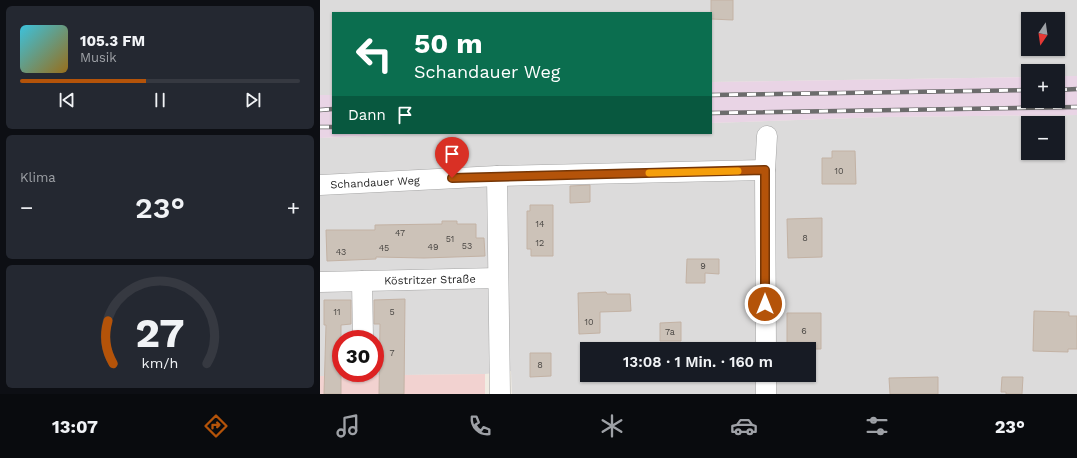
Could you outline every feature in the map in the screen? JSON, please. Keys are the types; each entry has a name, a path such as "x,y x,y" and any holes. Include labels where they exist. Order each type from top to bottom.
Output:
{"street":[{"path":"766,342 765,170 767,136"},
{"name":"Schandauer Weg","path":"320,185 497,176 765,170"},
{"path":"497,176 500,394"},
{"name":"Köstritzer Straße","path":"320,282 498,278"},
{"path":"362,281 363,330"},
{"path":"766,382 766,394"}],"shaded area":[{"path":"320,0 1077,0 1077,76 1065,76 1065,64 1021,64 1021,77 712,82 712,12 332,12 332,95 320,95"},
{"path":"1065,76 1077,76 1077,115 883,117 712,123 712,82 1021,77 1021,108 1065,108"},
{"path":"320,95 332,95 332,134 406,134 320,138"},
{"path":"1077,115 1077,394 512,394 511,371 485,374 384,375 384,330 332,330 332,376 320,376 320,138 406,134 712,134 712,123 883,117"},
{"path":"485,374 485,394 320,394 320,376 332,376 332,382 384,382 384,375"}],"building":[{"path":"711,0 733,0 733,20 712,19"},
{"path":"832,151 855,151 856,184 822,184 822,158 832,158"},
{"path":"590,185 590,202 570,203 570,186"},
{"path":"530,205 553,205 553,256 531,256 531,249 527,249 527,211 530,211"},
{"path":"822,218 822,257 788,258 787,219"},
{"path":"442,221 457,221 457,224 476,224 476,238 484,238 485,256 424,258 376,257 376,259 327,261 326,230 375,230 375,225 442,224"},
{"path":"687,259 719,259 719,274 705,273 705,283 686,283"},
{"path":"606,292 607,294 630,294 631,311 600,312 600,333 579,334 578,293"},
{"path":"405,299 404,394 379,394 379,382 384,382 384,330 380,330 380,324 374,324 374,300"},
{"path":"324,300 351,300 351,324 341,325 341,330 332,330 332,382 341,382 341,394 324,394 326,325 324,325"},
{"path":"1034,311 1069,312 1069,316 1077,316 1077,349 1068,349 1068,352 1033,351"},
{"path":"787,313 821,313 821,349 816,349 816,342 787,342"},
{"path":"681,322 681,341 660,341 660,323"},
{"path":"530,353 551,353 551,376 530,377"},
{"path":"938,377 938,394 890,394 889,378"},
{"path":"1002,377 1023,377 1022,394 1006,394 1006,392 1001,392"}],"railway":[{"path":"1065,90 1077,89"},
{"path":"712,95 1021,90"},
{"path":"712,113 1077,107"},
{"path":"320,110 332,109"},
{"path":"320,127 332,127"}],"slow traffic":[{"path":"649,173 738,171"}],"route":[{"path":"452,178 765,170 765,304"}]}
